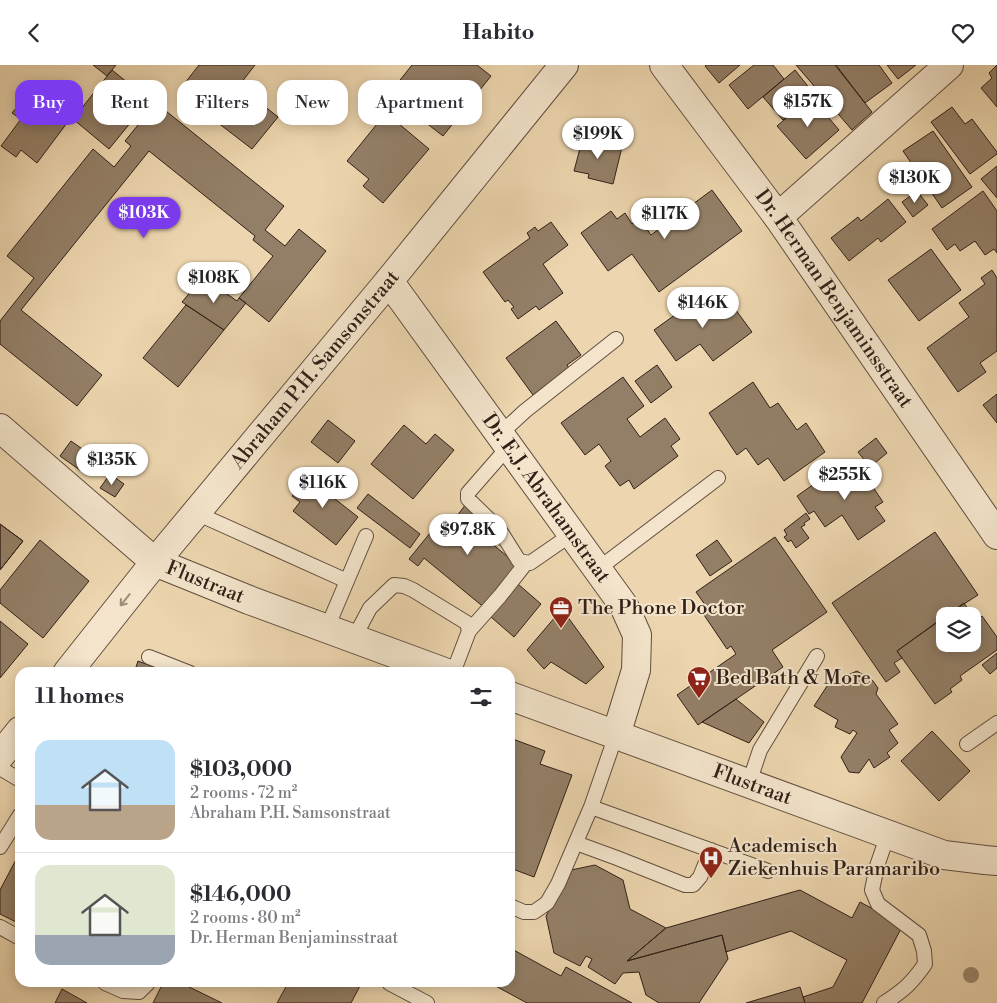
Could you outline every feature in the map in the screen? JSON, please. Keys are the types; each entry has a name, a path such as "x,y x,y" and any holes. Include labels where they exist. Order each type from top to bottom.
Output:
{"street":[{"name":"Abraham P.H. Samsonstraat","path":"71,667 155,562 389,281 564,65"},
{"name":"Dr. Herman Benjaminsstraat","path":"664,65 778,217 997,535"},
{"path":"778,217 949,65"},
{"name":"Dr. E.J. Abrahamstraat","path":"389,281 624,606 638,635 636,670 616,735"},
{"name":"Flustraat","path":"0,428 155,562 249,600 428,667"},
{"name":"Flustraat","path":"515,698 944,855 997,861"},
{"path":"0,755 15,737"}],"lane":[{"path":"572,534 530,563 519,561 499,529 467,497 525,411 616,339"},
{"path":"598,569 718,478"},
{"path":"196,513 347,581"},
{"path":"327,628 366,536"},
{"path":"441,667 526,563"},
{"path":"354,638 370,609 394,585 414,590 460,618 467,623 469,631"},
{"path":"749,783 760,749 818,656"},
{"path":"149,657 175,667"},
{"path":"967,744 997,723"},
{"path":"515,908 524,912 534,912 547,903 558,885 591,807 616,735"},
{"path":"0,768 15,777"},
{"path":"591,807 768,871"},
{"path":"0,847 15,823"},
{"path":"884,1003 900,993 925,964 924,951 919,935 878,904 872,890 877,866 888,834"},
{"path":"576,843 685,885 693,885 700,877 711,850"},
{"path":"0,927 15,935"},
{"path":"114,987 123,991 139,992 144,987"},
{"path":"397,987 427,1003"}],"building":[{"path":"93,65 116,65 107,76"},
{"path":"199,65 255,65 243,80 187,80"},
{"path":"412,65 477,65 491,76 482,87 482,80 400,80"},
{"path":"706,65 740,65 719,83"},
{"path":"754,65 773,65 784,79 748,109 729,85"},
{"path":"796,65 835,65 872,112 852,130"},
{"path":"836,65 879,65 892,83 865,103"},
{"path":"887,65 916,65 898,79"},
{"path":"997,65 997,107 981,88 992,78 989,73"},
{"path":"112,70 124,80 104,80"},
{"path":"795,70 814,94 783,120 763,97"},
{"path":"93,94 93,125 129,125 109,149 80,125 83,125 83,106"},
{"path":"811,97 839,130 806,159 777,126"},
{"path":"952,107 965,124 972,119 997,152 997,154 970,174 931,122"},
{"path":"267,108 277,118 252,149 221,125 267,125"},
{"path":"167,112 177,120 177,125 183,125 284,206 265,230 285,246 299,229 326,251 269,322 239,298 273,256 253,240 255,236 149,151 21,310 102,375 77,406 0,344 0,321 34,278 7,256 93,149 114,167 131,146 125,141 138,125 167,125"},
{"path":"17,125 66,125 37,163 21,150 16,157 1,146"},
{"path":"376,125 400,125 429,149 383,203 363,186 369,179 347,161"},
{"path":"429,125 452,125 443,136"},
{"path":"933,131 972,187 942,208 903,151"},
{"path":"583,137 622,147 613,184 588,178 589,174 574,171"},
{"path":"997,166 997,198 981,179"},
{"path":"712,190 742,231 659,292 632,254 608,271 581,233 611,211 617,219 625,213 632,224 639,218 651,235"},
{"path":"917,191 928,205 913,217 902,202"},
{"path":"983,191 997,211 997,253 994,249 985,255 975,241 960,251 955,244 947,250 932,229"},
{"path":"888,199 906,222 881,242 878,238 849,261 831,238 858,217 861,221"},
{"path":"551,222 568,245 543,264 563,293 539,310 536,306 518,319 511,309 514,307 508,300 505,302 483,272 530,238 527,233 535,227 538,231"},
{"path":"931,249 961,290 919,321 888,280"},
{"path":"992,270 997,278 997,351 980,363 986,372 958,392 927,348 969,317 959,303 985,284 981,278"},
{"path":"203,277 237,301 239,298 246,303 224,330 182,302"},
{"path":"704,294 714,308 727,298 752,332 713,361 700,344 676,361 654,330"},
{"path":"186,305 224,330 178,387 143,358"},
{"path":"556,321 581,355 567,365 569,368 533,395 506,358"},
{"path":"657,365 672,387 651,403 635,381"},
{"path":"623,377 644,406 627,419 640,437 665,418 680,439 671,446 678,456 634,489 629,480 620,486 605,466 611,461 599,444 585,455 561,423"},
{"path":"753,382 770,408 778,403 797,430 806,423 825,452 784,481 768,458 758,465 746,448 737,455 709,413"},
{"path":"997,394 997,423 983,405"},
{"path":"328,420 355,441 338,463 311,442"},
{"path":"404,425 426,444 435,434 454,450 413,499 371,464"},
{"path":"876,438 887,453 870,467 858,452"},
{"path":"71,441 95,458 84,473 60,456"},
{"path":"844,463 854,476 862,471 883,502 875,507 885,521 858,540 842,515 825,527 814,511 809,514 797,496"},
{"path":"312,472 339,493 335,499 358,517 336,545 293,511 300,502 292,496"},
{"path":"110,474 124,484 115,497 100,488"},
{"path":"368,494 420,534 410,548 357,508"},
{"path":"466,504 499,531 490,542 520,567 486,609 424,558 418,566 409,559 443,517 451,524"},
{"path":"806,513 810,519 801,527 809,538 796,548 791,540 788,542 784,537 787,535 784,530"},
{"path":"0,524 23,541 0,570"},
{"path":"0,524 23,541 0,570"},
{"path":"935,532 978,595 959,607 936,607 936,623 897,651 902,658 894,663 900,672 886,682 832,603"},
{"path":"775,537 827,612 772,650 783,667 698,725 677,695 736,654 731,646 727,649 702,612 708,609 696,592"},
{"path":"40,540 89,581 43,638 0,603 0,590"},
{"path":"717,540 732,561 710,576 696,555"},
{"path":"518,584 541,604 514,637 491,617"},
{"path":"964,603 967,607 958,607"},
{"name":"The Phone Doctor","path":"562,609 604,667 586,684 551,662 544,669 527,650"},
{"path":"982,616 997,637 997,650 960,676 962,680 950,689 952,692 935,704 897,651 936,623 936,652 981,652"},
{"path":"0,621 28,644 0,678"},
{"path":"997,653 997,668 990,674 982,665"},
{"path":"138,661 154,667 136,667"},
{"path":"857,671 873,681 878,688 876,694 898,724 889,730 898,743 887,753 890,757 874,768 869,759 859,773 849,772 841,757 857,733 853,730 850,734 835,727 838,720 814,706 829,683"},
{"path":"736,699 764,722 749,743 702,722"},
{"path":"932,731 970,771 939,801 901,761"},
{"path":"515,740 545,751 540,764 572,775 534,877 515,870"},
{"path":"15,862 15,922 0,914 0,890"},
{"path":"595,865 623,880 630,909 666,928 627,961 722,935 728,959 699,1003 659,1003 646,995 639,972 623,973 615,984 588,967 592,959 586,956 580,966 554,953 546,916 571,870"},
{"path":"800,890 852,918 860,902 903,925 862,1003 805,1003 803,997 833,987 847,960 791,931 726,952 722,935 627,961 666,928"},
{"path":"515,951 561,976 566,967 632,1003 527,1003 497,987 515,987"},
{"path":"161,987 189,987 222,1003 153,1003"},
{"path":"286,987 359,987 351,1003 277,1003"},
{"path":"800,987 805,1003 746,1003"},
{"path":"62,989 87,1003 55,1003"}],"place":[{"name":"The Phone Doctor","path":"561,629"},
{"name":"Bed Bath & More","path":"699,699"},
{"name":"Academisch Ziekenhuis Paramaribo","path":"711,879"}]}
